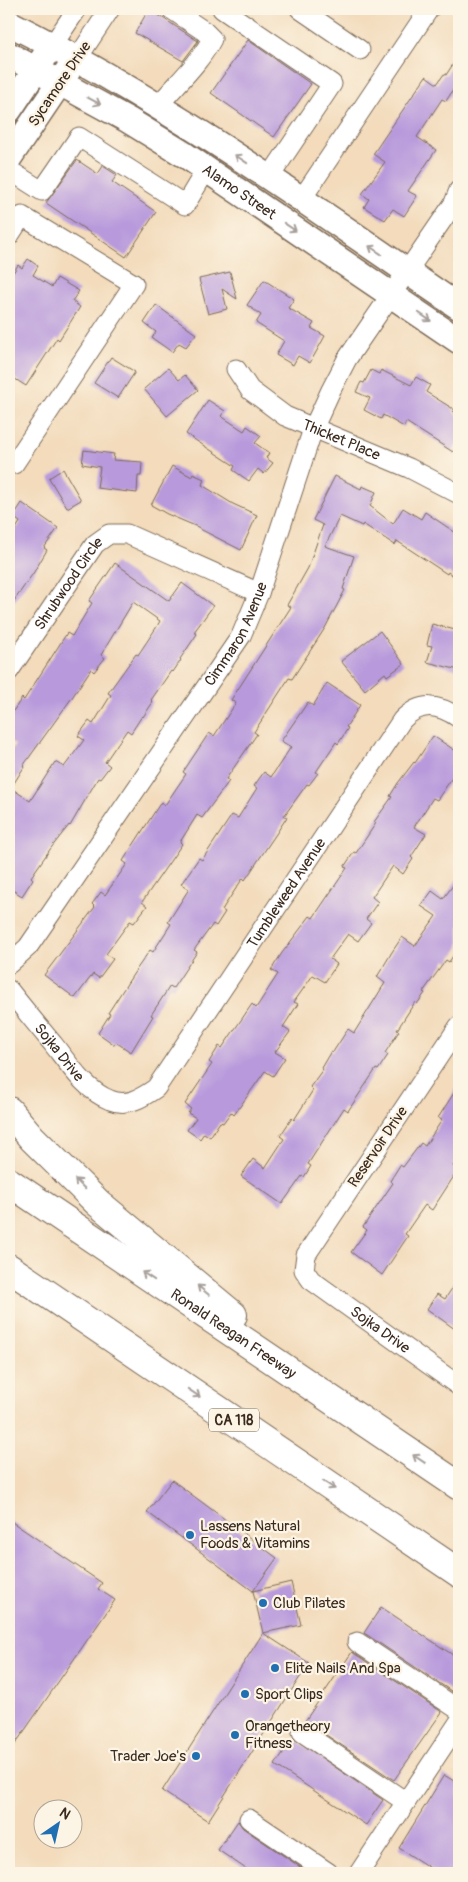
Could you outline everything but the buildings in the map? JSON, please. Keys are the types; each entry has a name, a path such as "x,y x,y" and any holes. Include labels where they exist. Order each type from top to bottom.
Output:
{"highway":[{"path":"9,1111 32,1138 98,1203 212,1297 319,1391"},
{"name":"Ronald Reagan Freeway","path":"9,1182 459,1486"},
{"name":"CA 118","path":"9,1268 459,1573"},
{"path":"9,1292 42,1312 172,1378"}],"main road":[{"name":"Alamo Street","path":"9,24 77,59 158,106 269,178 459,307"},
{"name":"Sycamore Drive","path":"9,110 52,46"},
{"name":"Alamo Street","path":"9,55 128,120 206,170 459,341"},
{"name":"Sycamore Drive","path":"9,158 77,59"}],"street":[{"name":"Sycamore Drive","path":"52,46 77,9"},
{"name":"Sycamore Drive","path":"77,59 110,9"},
{"path":"158,106 203,55 212,39 204,30 171,9"},
{"path":"222,9 332,84 269,178"},
{"path":"300,9 360,50"},
{"path":"301,200 429,9"},
{"path":"9,170 42,191 79,137 185,205 206,170"},
{"name":"Cimmaron Avenue","path":"9,964 32,941 241,636 259,593 313,429 347,359 390,294 408,272 454,204 459,190"},
{"path":"9,236 22,216 134,284 14,464 9,460"},
{"name":"Thicket Place","path":"236,369 250,390 286,416 409,468 459,494"},
{"name":"Shrubwood Circle","path":"9,671 95,544 109,534 127,534 259,593"},
{"name":"Tumbleweed Avenue","path":"120,1102 142,1098 156,1088 402,720 412,710 426,706 446,709 459,718"},
{"name":"Sojka Drive","path":"9,990 91,1088 109,1100 120,1102"},
{"name":"Reservoir Drive","path":"304,1270 306,1255 459,1026"},
{"name":"Sojka Drive","path":"304,1270 311,1280 459,1386"},
{"path":"357,1642 459,1710"},
{"path":"358,1873 459,1722"},
{"path":"302,1732 406,1802"},
{"path":"248,1819 330,1873"}],"place":[{"name":"Lassens Natural Foods & Vitamins","path":"190,1535"},
{"name":"Club Pilates","path":"263,1603"},
{"name":"Elite Nails And Spa","path":"275,1668"},
{"name":"Sport Clips","path":"245,1694"},
{"name":"Orangetheory Fitness","path":"235,1735"},
{"name":"Trader Joe's","path":"196,1756"}]}
